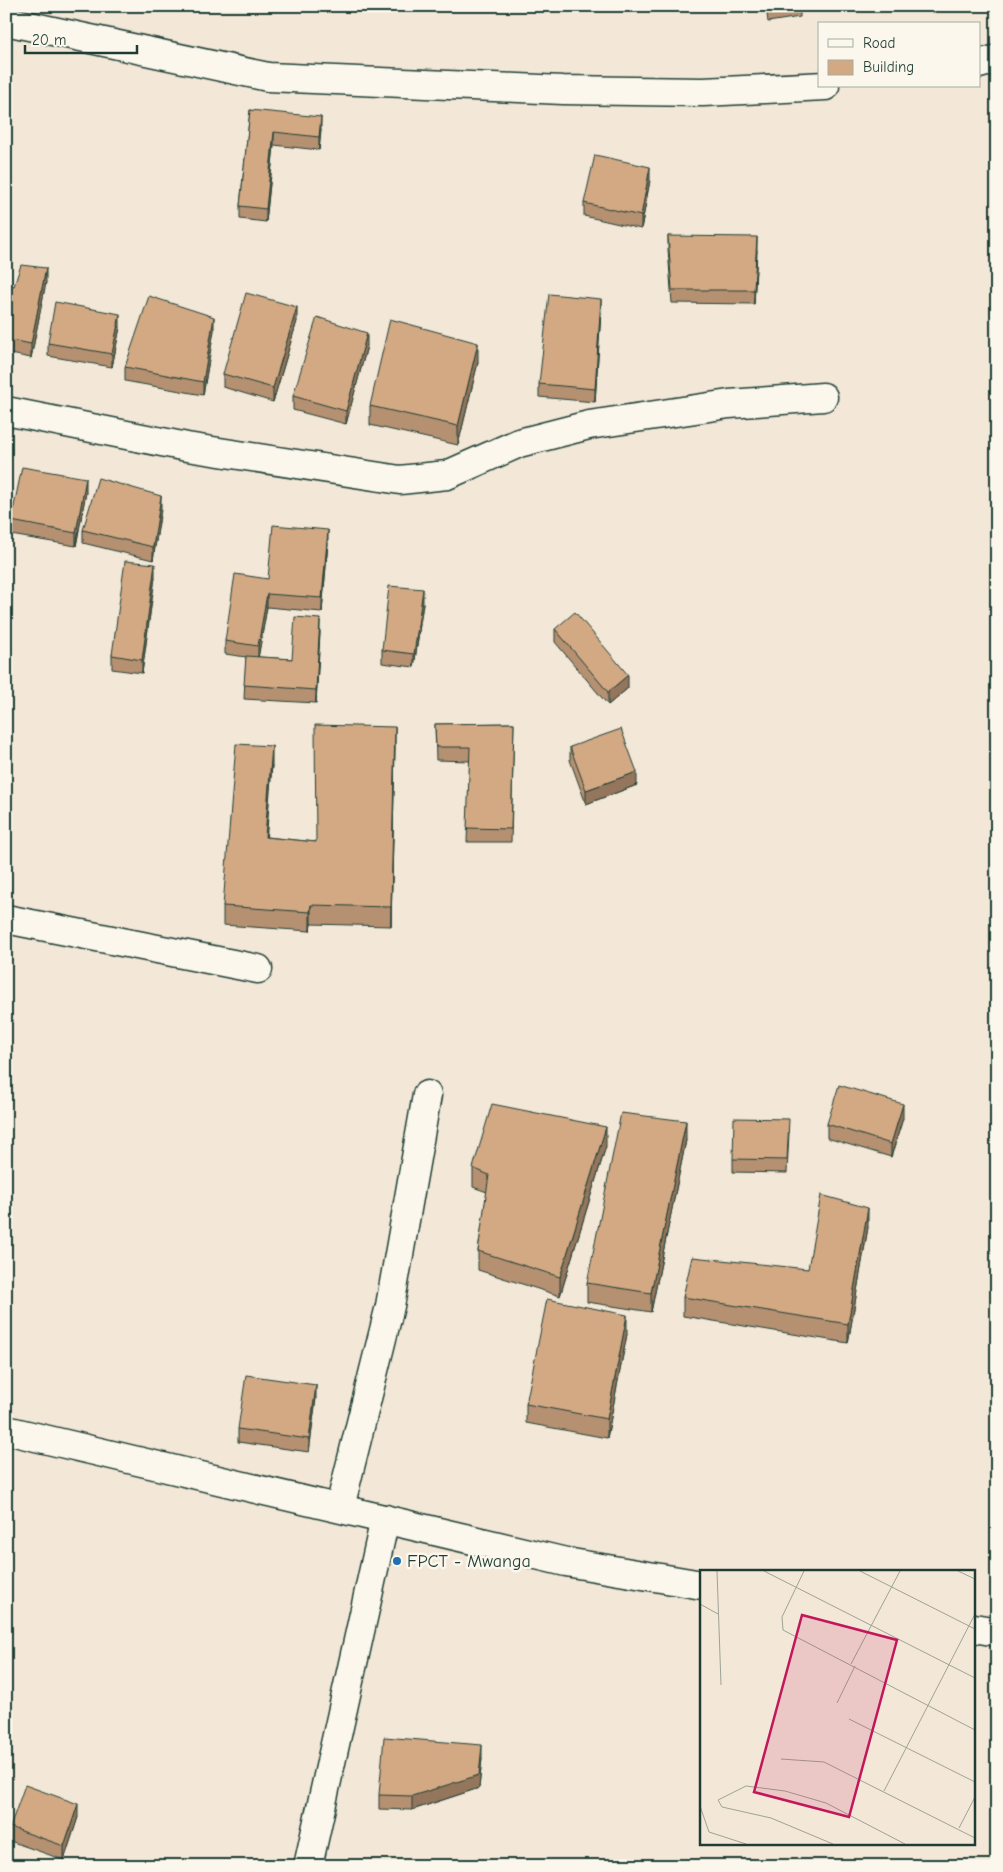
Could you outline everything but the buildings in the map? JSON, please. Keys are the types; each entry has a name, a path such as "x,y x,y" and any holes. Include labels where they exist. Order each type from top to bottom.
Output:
{"street":[{"path":"6,21 268,78 628,91 703,92 818,86"},
{"path":"980,64 997,60"},
{"path":"6,411 187,447 400,480 447,475 519,443 588,424 729,404 823,397"},
{"path":"6,918 258,969"},
{"path":"340,1507 390,1306 427,1095"},
{"path":"6,1430 340,1507 566,1562 700,1585"},
{"path":"308,1866 385,1519"},
{"path":"976,1628 997,1632"}],"place":[{"name":"FPCT - Mwanga","path":"397,1561"}]}
